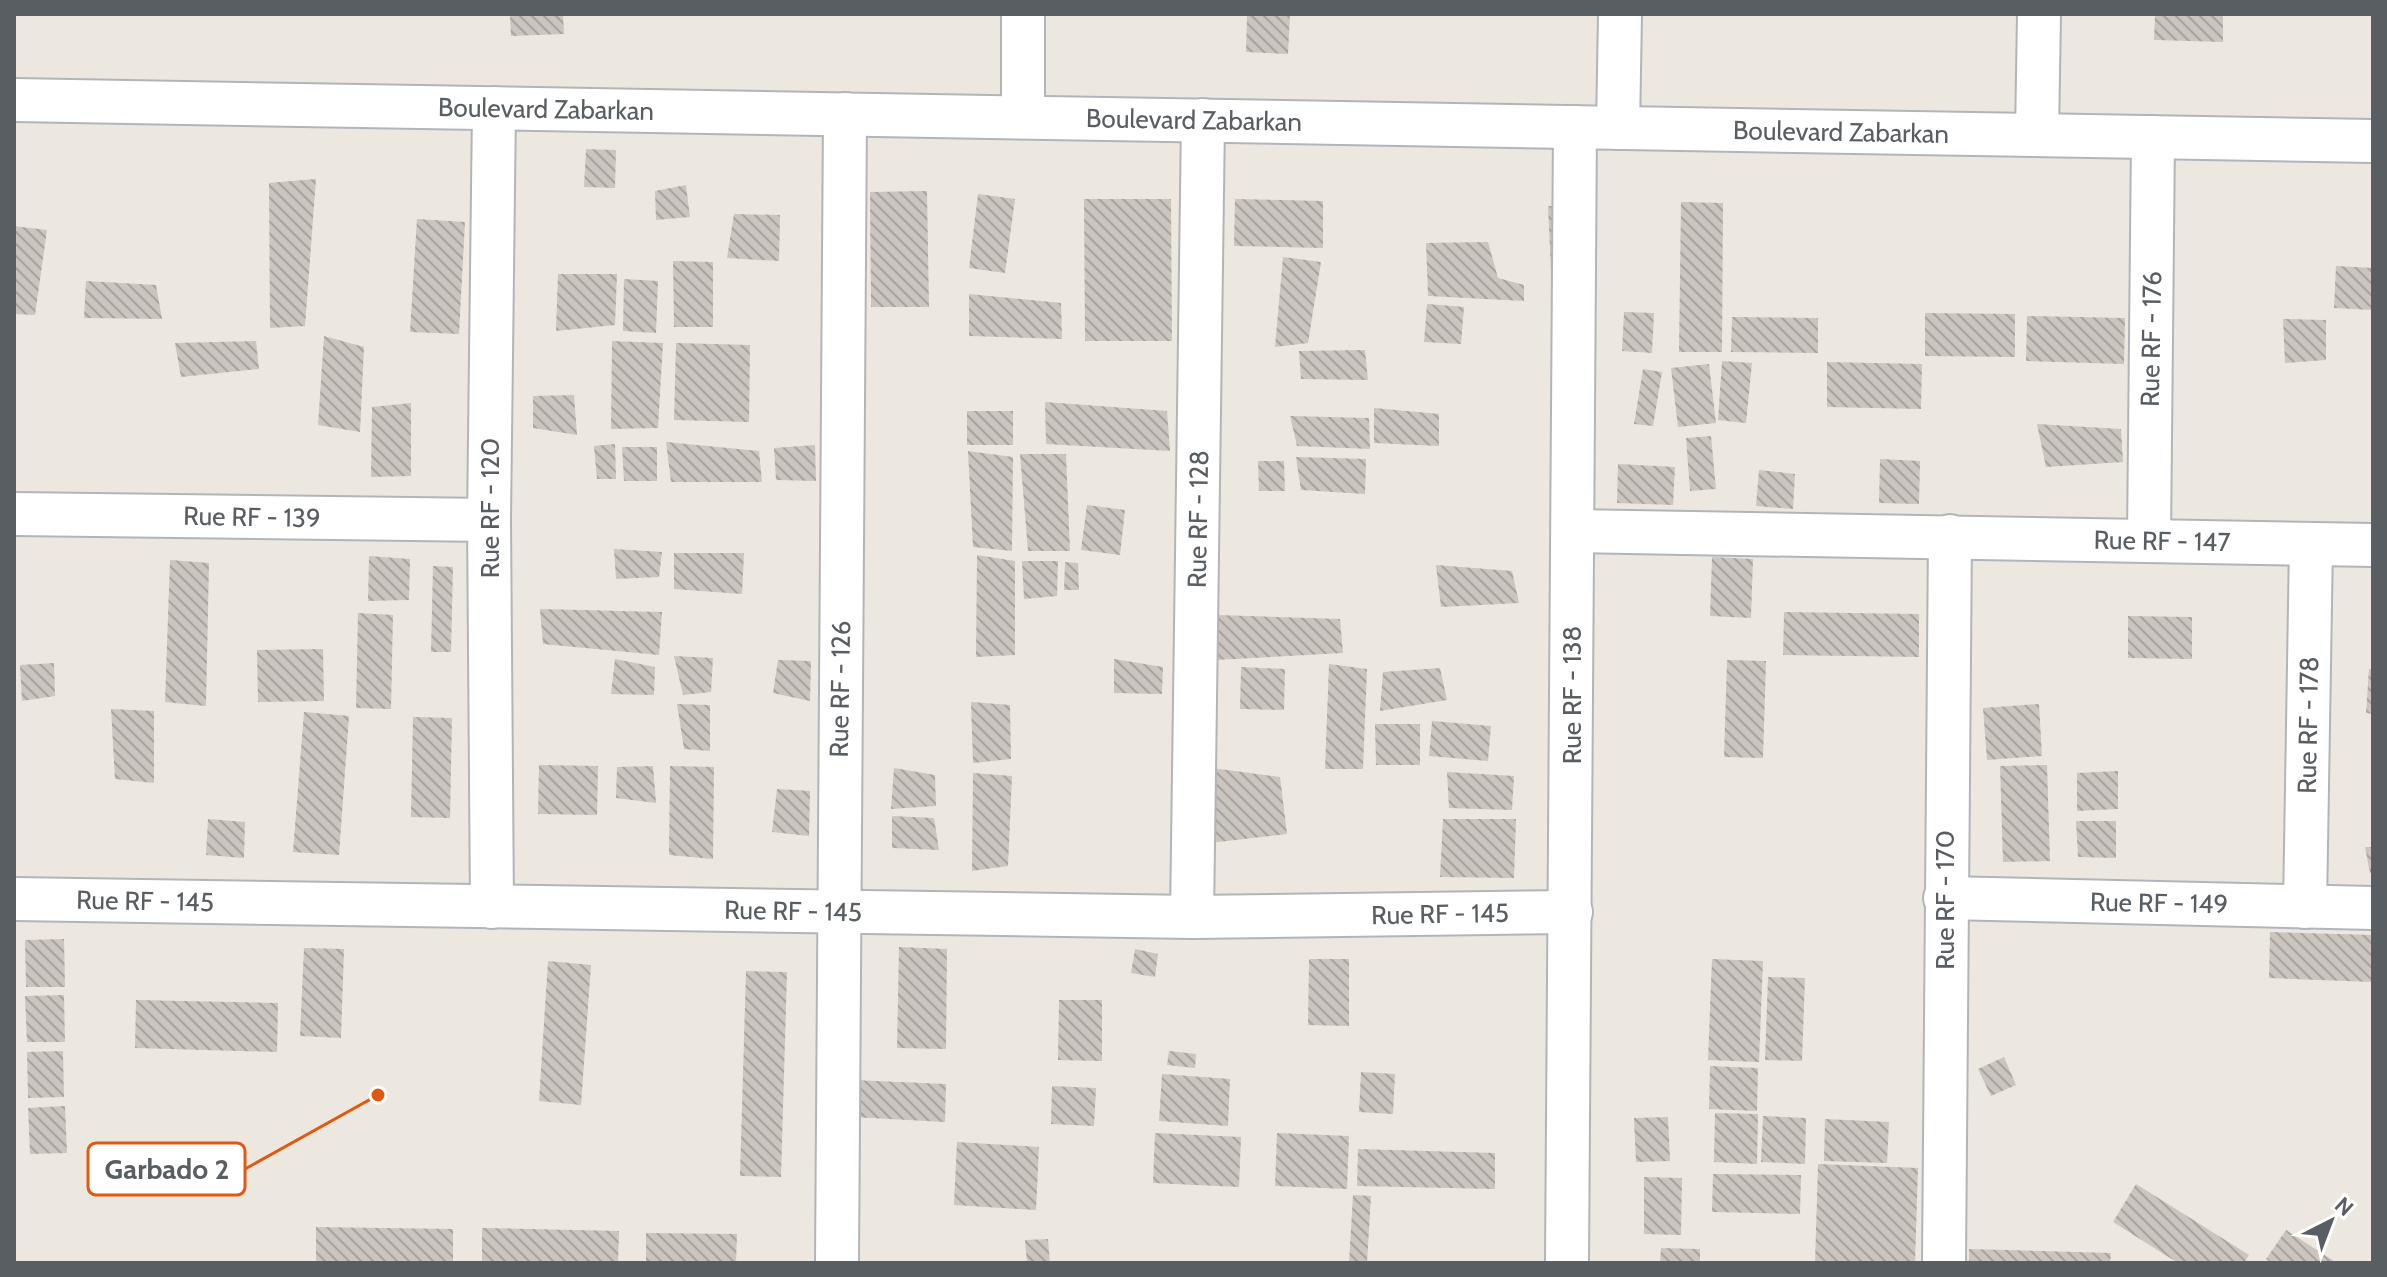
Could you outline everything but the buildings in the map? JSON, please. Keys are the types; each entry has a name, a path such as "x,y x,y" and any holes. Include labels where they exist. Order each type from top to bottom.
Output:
{"street":[{"path":"1023,14 1023,117"},
{"path":"1618,128 1620,14"},
{"path":"2037,135 2039,14"},
{"name":"Boulevard Zabarkan","path":"14,100 2373,141"},
{"name":"Rue RF - 120","path":"492,907 489,520 494,108"},
{"name":"Rue RF - 126","path":"837,1263 845,114"},
{"name":"Rue RF - 128","path":"1192,917 1203,120"},
{"name":"Rue RF - 138","path":"1567,1263 1575,127"},
{"name":"Rue RF - 176","path":"2149,540 2153,137"},
{"name":"Rue RF - 139","path":"14,514 489,520"},
{"name":"Rue RF - 147","path":"1573,531 2373,545"},
{"name":"Rue RF - 170","path":"1944,1263 1950,536"},
{"name":"Rue RF - 178","path":"2305,907 2311,544"},
{"name":"Rue RF - 149","path":"1945,898 2373,908"},
{"name":"Rue RF - 145","path":"14,899 1192,917 1571,912"}],"place":[{"name":"Garbado 2","path":"378,1095"}]}
